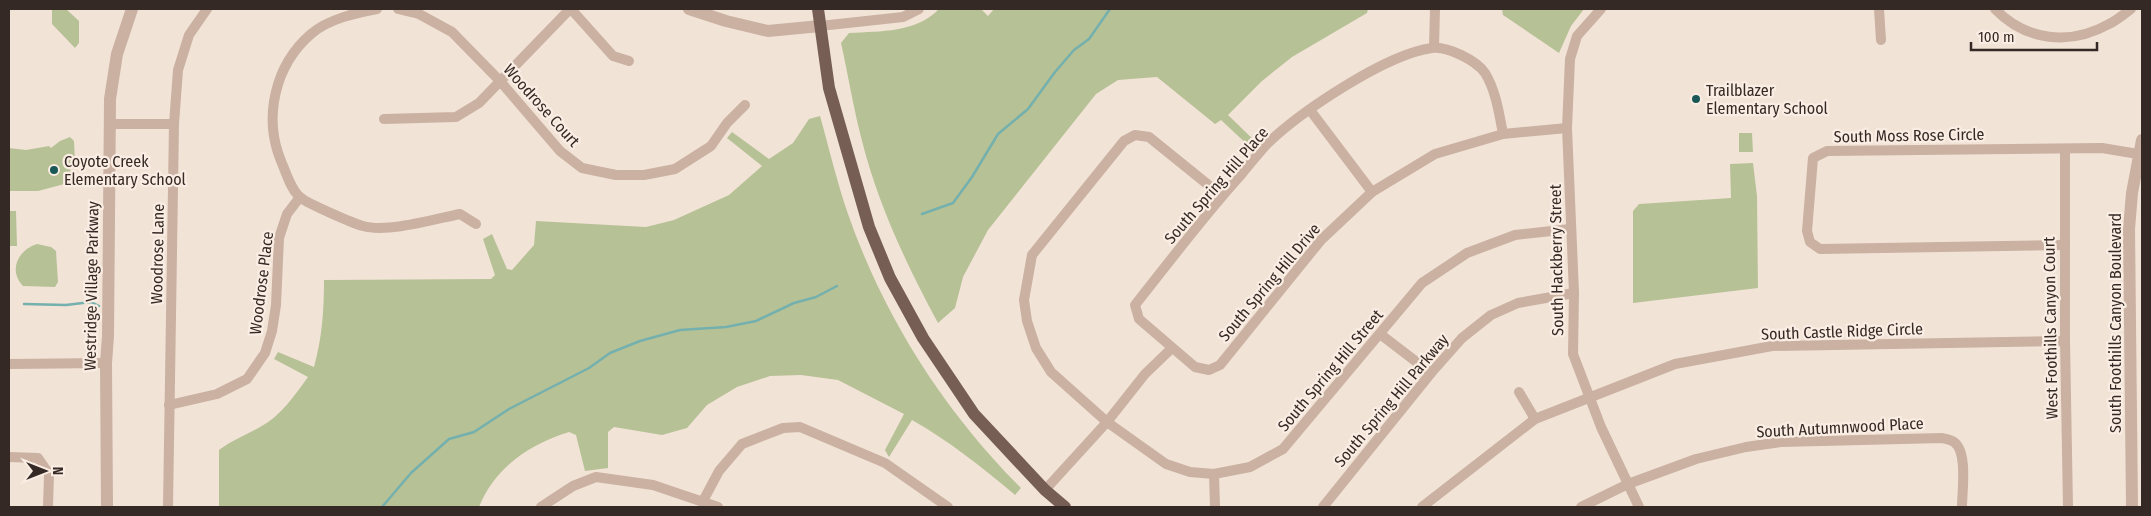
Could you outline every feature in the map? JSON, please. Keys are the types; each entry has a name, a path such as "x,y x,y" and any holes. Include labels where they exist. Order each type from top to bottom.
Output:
{"main road":[{"path":"818,9 829,88 869,226 890,278 923,338 974,414 1045,490 1065,507"}],"street":[{"name":"Westridge Village Parkway","path":"107,507 106,363 108,336 111,91 116,60 132,9"},
{"name":"Woodrose Lane","path":"168,507 174,124 178,70 189,35 207,9"},
{"path":"378,9 349,14 312,33 289,59 276,86 272,120 277,152 288,177 300,197 364,226 402,226 460,214 476,224"},
{"name":"Woodrose Court","path":"398,9 419,14 452,32 500,81 560,151 582,168 616,175 644,175 675,169 711,146 727,123 745,105"},
{"path":"384,119 456,116 478,103 571,9 613,56 629,61"},
{"path":"689,9 726,21 768,31 903,17 920,9"},
{"path":"1435,9 1434,47 1461,54 1484,72 1496,96 1503,134"},
{"name":"South Hackberry Street","path":"1601,9 1577,36 1570,59 1567,128 1574,293 1573,354 1601,426 1639,507"},
{"path":"1879,9 1880,40"},
{"path":"1995,9 2008,22 2028,32 2053,37 2080,36 2108,25 2131,9"},
{"name":"South Spring Hill Place","path":"1172,348 1139,319 1135,305 1222,196 1268,144 1310,110 1355,80 1416,52 1434,47"},
{"path":"1310,110 1372,192"},
{"path":"110,124 174,124"},
{"name":"South Spring Hill Drive","path":"1172,348 1195,367 1209,370 1220,365 1321,240 1372,192 1435,154 1503,134 1567,128"},
{"name":"South Spring Hill Street","path":"1222,196 1149,138 1134,135 1124,141 1032,255 1024,300 1027,322 1036,348 1051,372 1107,422 1166,464 1190,472 1214,474 1250,468 1283,449 1422,283 1467,253 1515,235 1570,230"},
{"name":"South Foothills Canyon Boulevard","path":"2132,507 2137,431 2129,228 2138,154 2142,140"},
{"name":"South Moss Rose Circle","path":"2065,245 1820,249 1810,242 1807,231 1813,158 1827,151 2102,148 2138,154"},
{"name":"West Foothills Canyon Court","path":"2065,149 2065,341 2068,507"},
{"name":"Woodrose Place","path":"169,405 218,394 247,379 265,353 272,331 276,304 279,238 288,214 300,197"},
{"name":"South Spring Hill Parkway","path":"1323,507 1431,373 1462,338 1491,315 1518,303 1574,293"},
{"path":"1380,334 1431,373"},
{"name":"South Castle Ridge Circle","path":"1422,507 1535,419 1675,364 1772,346 2065,341"},
{"path":"1045,490 1107,422 1145,374 1172,348"},
{"path":"9,364 106,363"},
{"path":"1519,392 1535,419"},
{"path":"703,501 719,471 742,444 783,428 800,427 885,463 948,507"},
{"name":"South Autumnwood Place","path":"1581,507 1628,484 1696,459 1746,447 1781,442 1942,438 1954,442 1961,450 1963,461 1962,507"},
{"path":"9,457 38,458 49,474 48,507"},
{"path":"1214,474 1215,507"},
{"path":"541,507 573,486 596,477 652,485 718,507"}],"green space":[{"path":"52,9 66,9 79,21 79,43 75,48 52,24"},
{"path":"939,9 981,9 988,16 994,9 1368,9 1367,13 1292,57 1262,81 1228,115 1257,143 1252,149 1221,120 1215,124 1157,77 1118,80 1096,94 988,230 963,277 955,308 938,323 904,255 875,185 858,125 841,43 849,33 885,31 909,27 930,17"},
{"path":"1502,9 1584,9 1571,26 1559,53 1503,15"},
{"path":"820,116 848,214 879,289 898,326 942,395 993,458 1021,488 1015,495 965,455 912,420 889,457 885,450 904,414 838,380 801,375 770,376 737,387 707,405 687,428 662,435 614,427 608,432 608,468 585,471 576,435 569,432 555,437 528,450 504,469 494,480 479,507 219,507 219,450 268,422 287,405 308,377 274,359 278,352 314,367 322,324 324,280 491,279 495,275 483,239 492,234 507,269 512,270 534,245 536,221 646,227 674,220 729,195 762,166 727,138 732,132 769,159 793,143 809,119"},
{"path":"1739,133 1752,133 1753,152 1739,152"},
{"path":"70,137 74,141 75,161 70,168 72,182 38,191 9,191 9,148 26,150 49,146 51,148 60,141"},
{"path":"1753,163 1757,196 1758,288 1633,303 1633,211 1639,204 1731,198 1730,164"},
{"path":"9,211 16,211 17,246 9,246"},
{"path":"37,244 51,247 56,251 58,282 55,287 23,286 16,274 17,261 20,256 30,247"}],"waterway":[{"path":"922,214 953,203 972,177 998,134 1028,109 1074,50 1089,39 1110,9"},
{"path":"382,507 411,473 449,439 474,432 509,409 589,368 610,353 640,341 680,330 726,327 756,321 794,303 816,297 837,286"},
{"path":"24,304 66,305 91,302 99,306"}],"place":[{"name":"Trailblazer Elementary School","path":"1696,99"},
{"name":"Coyote Creek Elementary School","path":"54,170"}]}
